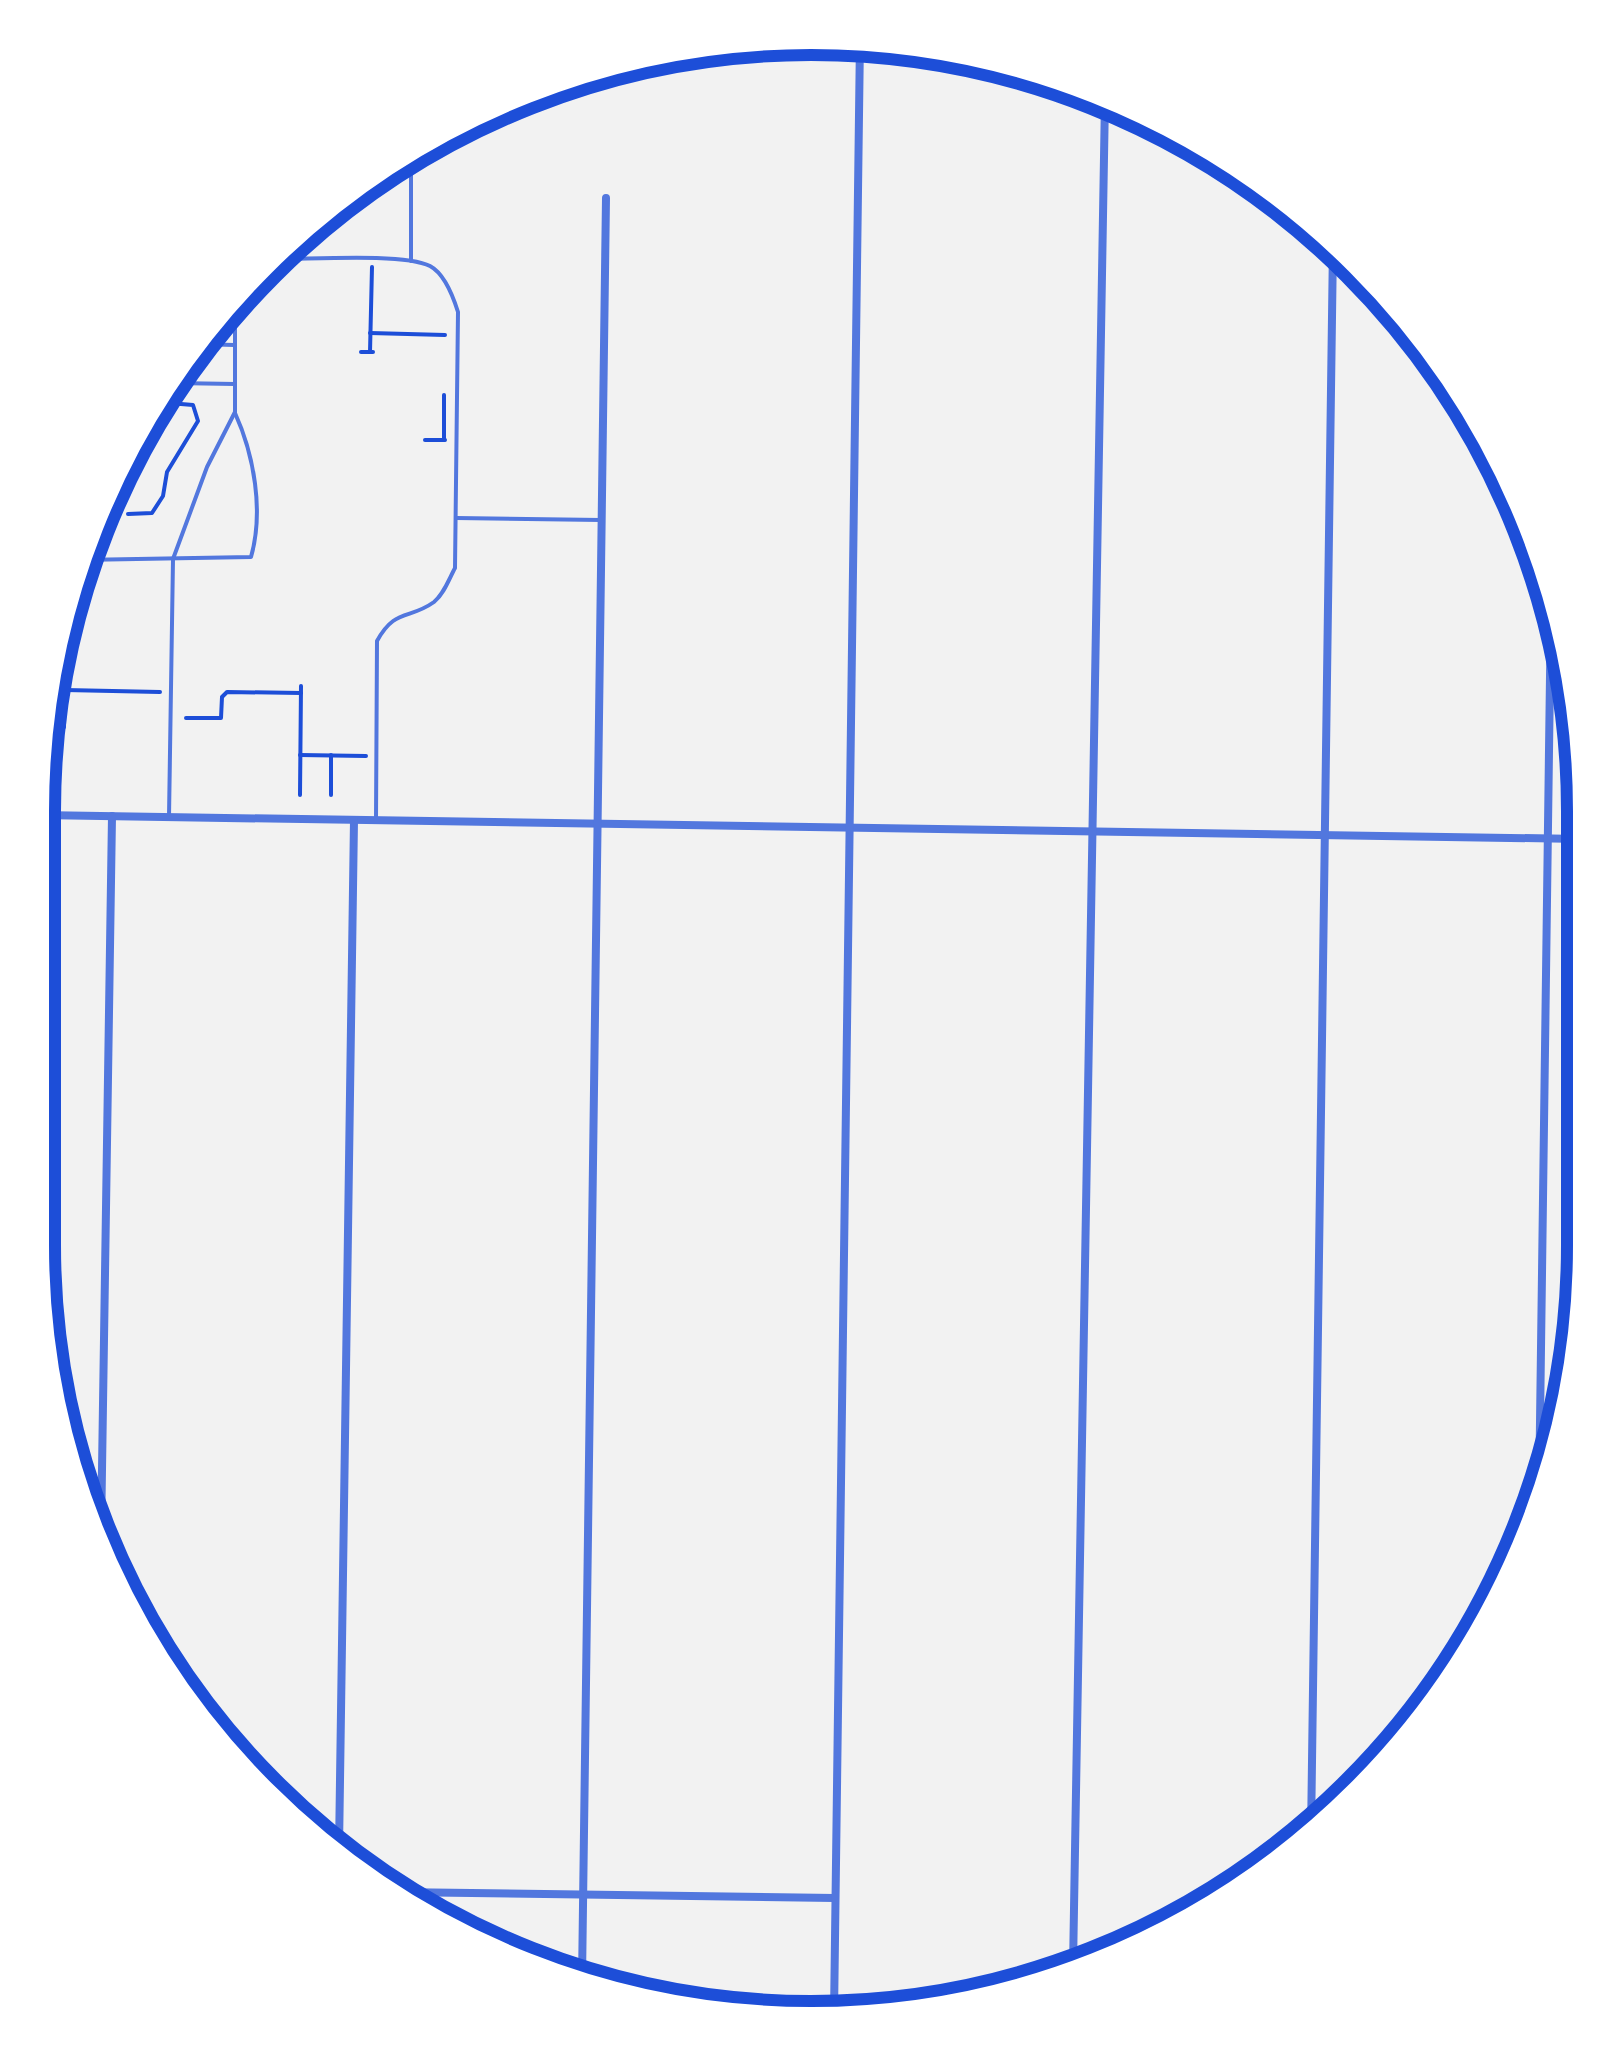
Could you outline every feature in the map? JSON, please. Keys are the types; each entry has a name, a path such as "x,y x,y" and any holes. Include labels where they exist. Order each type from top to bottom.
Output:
{"street":[{"path":"834,2000 860,57"},
{"path":"1073,1953 1096,832 1105,115"},
{"path":"582,1965 606,198"},
{"path":"1311,1811 1333,264"},
{"path":"1540,1445 1551,660"},
{"path":"55,815 1567,839"},
{"path":"101,1505 112,816"},
{"path":"338,1834 354,820"},
{"path":"421,1892 836,1898"}],"lane":[{"path":"411,170 411,260"},
{"path":"296,258 411,260 432,267 453,295 458,312 455,568 436,601 386,624 377,641 376,820"},
{"path":"98,560 251,558 252,450 234,412 235,322"},
{"path":"217,344 235,344"},
{"path":"188,383 234,384"},
{"path":"169,817 173,559 207,467 234,412"},
{"path":"456,518 601,520"}],"path":[{"path":"361,352 372,352 372,271"},
{"path":"370,333 445,334 445,351"},
{"path":"444,387 444,440"},
{"path":"128,514 152,514 162,496 167,472 198,422 193,405 174,403"},
{"path":"425,440 452,440"},
{"path":"186,718 222,718 222,696 226,692 301,689 300,795"},
{"path":"65,690 162,692"},
{"path":"59,732 65,691"},
{"path":"300,755 368,756"},
{"path":"331,755 331,796"}]}
